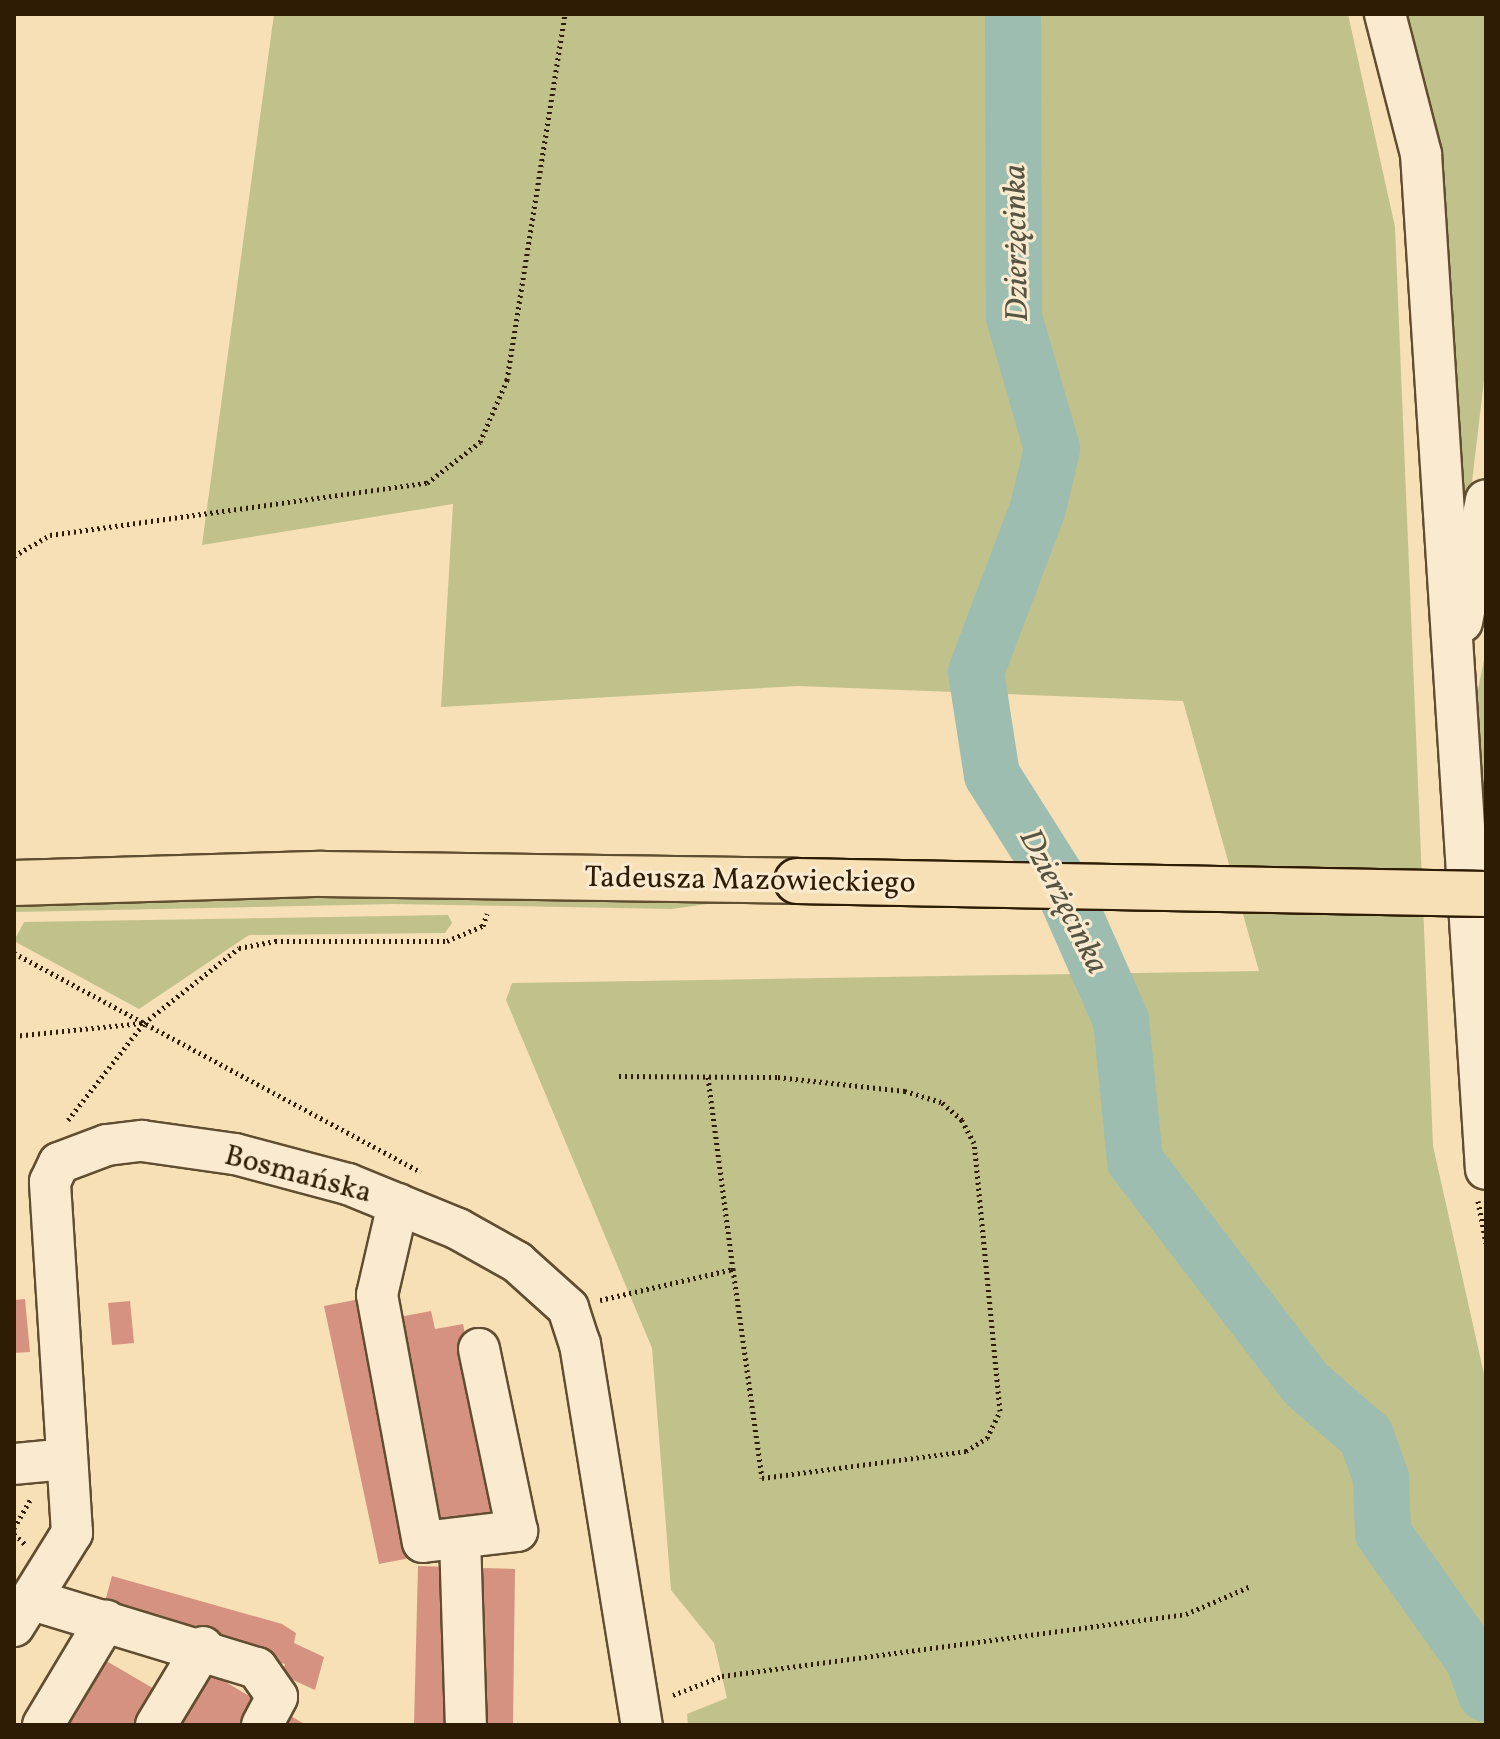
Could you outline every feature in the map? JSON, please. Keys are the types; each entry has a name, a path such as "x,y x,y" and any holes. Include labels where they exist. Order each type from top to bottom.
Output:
{"main road":[{"name":"Tadeusza Mazowieckiego","path":"14,883 322,874 1486,894"}],"street":[{"path":"1385,14 1421,154 1486,1169"},
{"path":"1451,652 1486,500"},
{"name":"Bosmańska","path":"24,1613 72,1533 50,1182 59,1163 86,1150 142,1141 235,1154 398,1204 517,1262 568,1308 580,1344 640,1716"},
{"path":"398,1204 377,1295 423,1542 517,1531 479,1349"},
{"path":"14,1464 67,1459"},
{"path":"460,1538 466,1725"},
{"path":"24,1613 106,1620 203,1647 257,1668 277,1697 262,1725"},
{"path":"43,1725 106,1620"},
{"path":"156,1725 203,1647"}],"path":[{"path":"14,556 50,535 427,483 480,442 507,380 565,14"},
{"path":"59,1131 144,1023 252,943 447,941 483,926 487,913"},
{"path":"14,953 144,1023"},
{"path":"14,1036 144,1023"},
{"path":"618,1076 708,1077 905,1091 941,1102 962,1120 974,1143 1002,1386 987,1438 966,1451 762,1478 708,1077"},
{"path":"568,1308 733,1269"},
{"path":"640,1716 722,1676 1186,1614 1251,1586"}],"green space":[{"path":"274,14 1348,14 1395,227 1433,1146 1486,1383 1486,1725 688,1725 687,1714 727,1698 714,1643 671,1590 652,1348 506,1000 512,983 1259,971 1183,701 798,686 441,707 453,504 202,545"},
{"path":"1398,14 1486,14 1486,363 1458,601"},
{"path":"1486,651 1486,851 1478,850 1469,731"},
{"path":"190,892 728,901 672,909 393,904 14,912 14,900"},
{"path":"448,915 452,923 445,933 249,935 139,1009 14,941 24,922"}],"building":[{"path":"25,1299 30,1352 14,1353 14,1300"},
{"path":"355,1300 410,1558 379,1564 324,1306"},
{"path":"130,1301 134,1343 112,1345 108,1303"},
{"path":"431,1311 435,1329 463,1324 503,1524 440,1523 399,1317"},
{"path":"418,1566 449,1567 446,1725 414,1725"},
{"path":"482,1568 515,1569 513,1725 480,1725"},
{"path":"112,1576 282,1624 296,1633 294,1643 324,1657 315,1690 282,1675 285,1664 270,1660 271,1653 104,1605"},
{"path":"103,1659 156,1690 135,1725 63,1725"},
{"path":"207,1671 256,1700 242,1725 175,1725"},
{"path":"289,1715 306,1725 283,1725"}],"waterway":[{"name":"Dzierżęcinka","path":"1013,14 1014,317 1052,449 1038,508 976,672 992,775 1061,884 1121,1020 1135,1161 1307,1385 1366,1436 1381,1478 1383,1533 1473,1659 1486,1694"}]}
